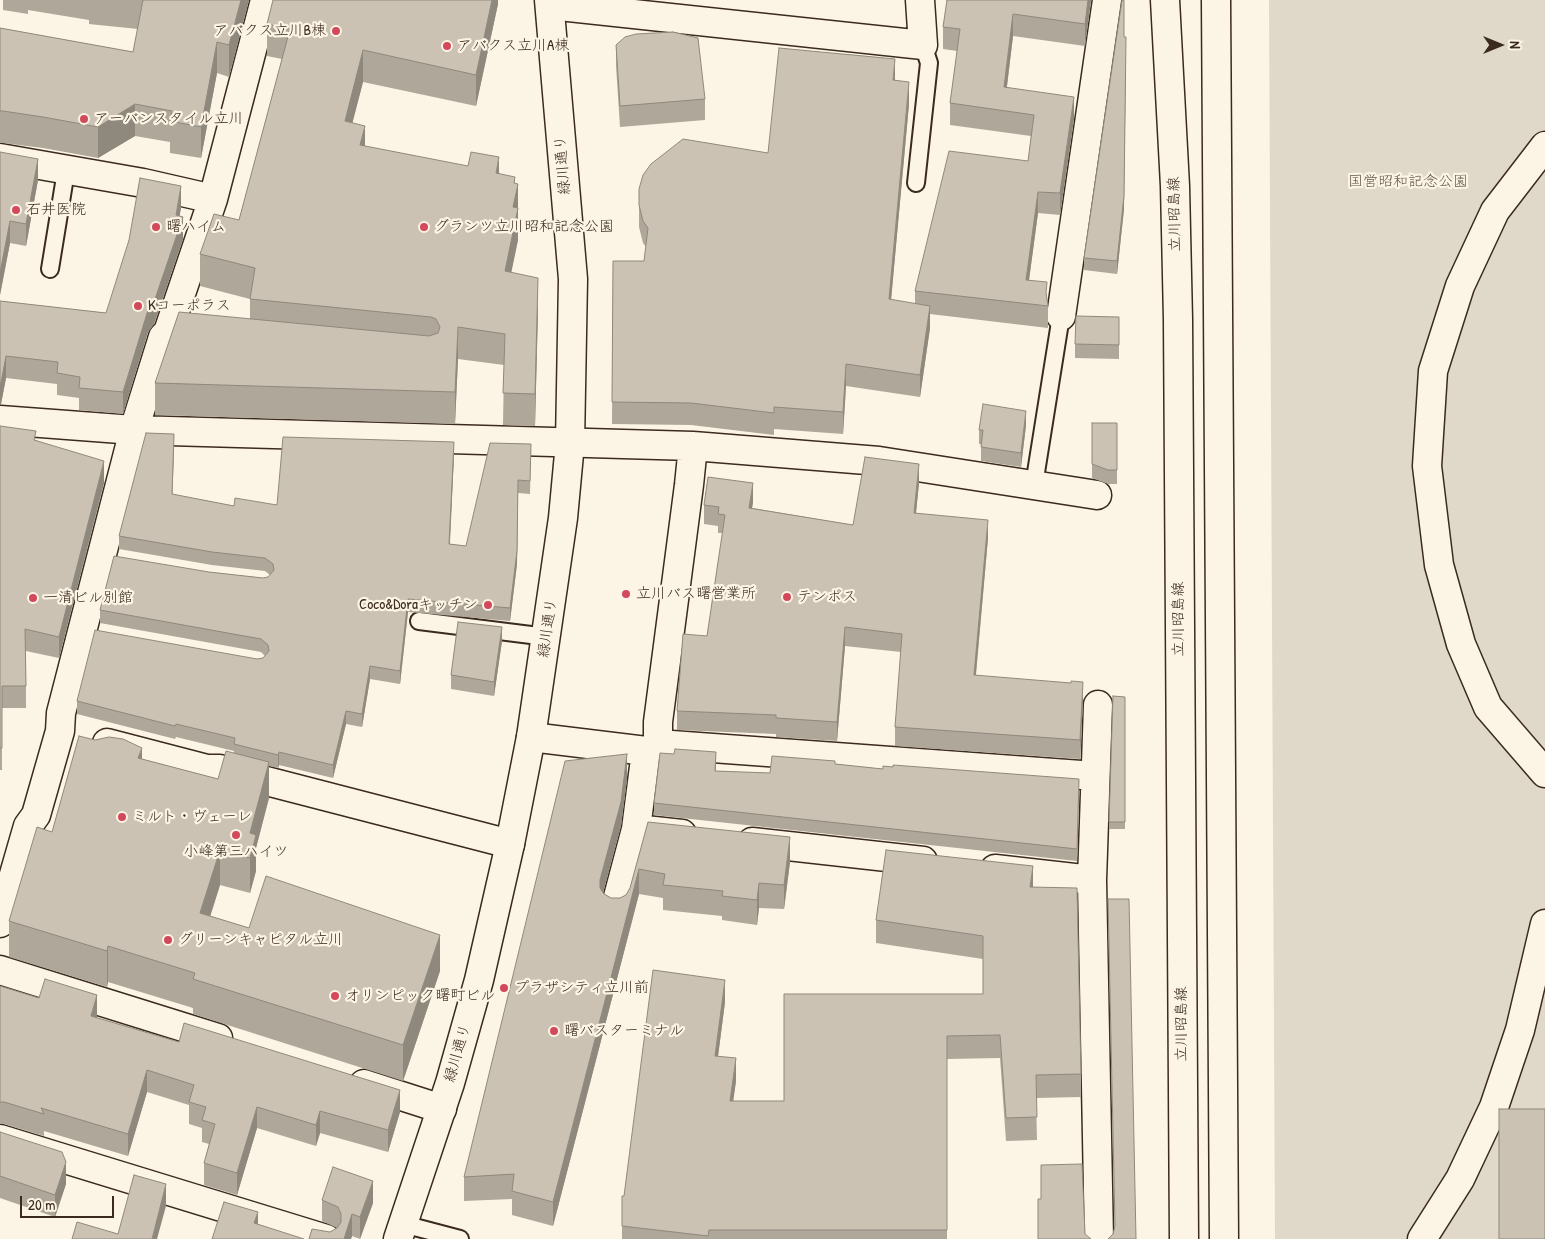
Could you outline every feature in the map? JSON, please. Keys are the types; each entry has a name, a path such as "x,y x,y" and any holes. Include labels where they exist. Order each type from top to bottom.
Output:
{"street":[{"path":"0,923 28,826 36,815 60,731 60,713 91,632 110,557 134,430 163,337 177,333 265,0"},
{"path":"550,2 923,45 920,0"},
{"path":"1061,316 1107,0"},
{"name":"立川昭島線","path":"1165,0 1175,186 1178,311 1184,1239"},
{"path":"1216,0 1224,1239"},
{"name":"緑川通り","path":"400,1232 442,1109 479,980 510,844 530,737 547,637 563,518 570,443 573,279 550,2"},
{"path":"1545,146 1496,211 1460,286 1433,371 1427,466 1439,565 1461,644 1488,707 1545,773"},
{"path":"0,158 143,183 213,199"},
{"path":"0,420 134,430 693,446 879,461 1097,495"},
{"path":"615,908 636,829 658,722 690,485 693,446"},
{"path":"1098,705 1092,880 1099,1239"},
{"path":"60,731 207,769 220,769 510,844"},
{"path":"530,737 652,747 1095,776"},
{"path":"636,829 945,863"},
{"path":"975,866 1092,880"},
{"path":"1422,1239 1460,1179 1494,1107 1538,986 1545,924"},
{"path":"0,970 246,1047"},
{"path":"341,1077 442,1109"},
{"path":"0,1138 326,1239"}],"lane":[{"path":"916,183 929,63 923,45"},
{"path":"50,269 66,171"},
{"path":"1034,485 1061,316"},
{"path":"419,621 547,637"},
{"path":"400,1232 460,1239"}],"green space":[{"name":"国営昭和記念公園","path":"1269,0 1545,0 1545,1239 1275,1239"}],"building":[{"path":"143,0 241,0 229,45 217,42 201,127 170,121 172,111 135,104 98,127 0,111 0,28 133,52"},
{"path":"273,0 492,0 476,75 363,50 345,121 365,126 360,145 468,166 471,152 499,157 496,173 515,177 514,183 518,184 513,207 518,208 505,271 538,278 535,394 503,393 505,334 458,327 455,392 155,383 179,312 429,336 438,333 440,327 436,319 431,317 250,299 255,268 200,254 214,214 239,220 290,29 267,24"},
{"path":"947,0 1088,0 1085,24 1013,14 1004,87 1074,97 1060,193 1038,192 1026,280 1047,282 1048,306 915,291 949,151 1028,161 1034,115 950,103 960,29 943,27"},
{"path":"1122,0 1124,0 1124,37 1126,37 1124,196 1117,261 1084,258"},
{"path":"673,32 698,38 705,99 620,106 616,45 625,37 636,34"},
{"path":"779,48 895,59 893,80 909,82 889,299 930,306 920,375 846,364 843,412 774,407 774,413 691,403 612,402 613,261 644,261 648,228 643,221 639,205 639,189 643,175 651,164 683,139 768,153"},
{"name":"石井医院","path":"0,152 38,159 26,224 10,221 0,273"},
{"path":"140,178 181,186 176,215 183,217 154,302 148,310 123,392 79,388 80,377 57,373 58,362 6,356 0,383 0,301 106,313 129,240"},
{"path":"1076,316 1119,317 1119,345 1075,344"},
{"path":"983,404 1026,411 1021,453 981,447 983,430 979,430"},
{"path":"1092,423 1117,423 1117,470 1108,470 1092,464"},
{"name":"一清ビル別館","path":"0,426 36,431 34,440 104,461 59,637 25,629 26,686 2,686 2,748 0,748"},
{"path":"146,433 174,434 172,494 234,506 235,498 277,505 283,437 454,442 449,544 466,546 490,443 531,444 530,481 518,480 517,551 510,608 408,599 400,671 370,666 362,714 346,711 333,765 279,752 278,755 234,744 235,738 176,724 175,726 77,701 95,630 257,659 263,658 269,651 268,645 261,639 100,610 114,556 209,572 263,578 268,577 274,570 273,564 265,558 212,552 119,536"},
{"path":"865,457 919,464 914,513 988,520 974,675 1071,683 1071,681 1083,682 1080,740 895,727 902,634 845,627 837,722 776,718 776,715 677,711 683,634 707,636 725,515 718,514 719,507 704,505 708,477 753,483 749,508 853,525"},
{"path":"458,622 502,627 494,682 451,675"},
{"path":"1113,696 1125,697 1125,822 1109,822"},
{"path":"79,736 95,740 109,737 123,739 142,748 138,758 218,779 226,751 269,762 250,833 256,835 250,858 220,850 200,913 249,928 266,876 440,935 403,1045 193,979 195,973 108,946 107,951 9,921 37,827 52,832"},
{"path":"675,749 716,752 715,771 770,773 772,756 835,761 835,764 883,769 883,766 893,767 893,765 1079,779 1077,849 654,803 660,753 674,754"},
{"name":"曙バスターミナル","path":"627,754 621,802 600,880 600,888 604,894 611,898 620,898 626,895 630,888 648,822 790,837 784,885 759,883 757,900 722,896 723,891 663,885 665,874 639,869 553,1202 512,1191 514,1174 464,1177 565,761"},
{"path":"886,850 1033,866 1030,887 1077,888 1081,1074 1036,1075 1037,1117 1006,1118 1000,1035 947,1036 947,1230 709,1230 708,1236 622,1226 622,1196 624,1196 653,970 725,980 715,1056 736,1058 730,1101 784,1101 784,994 983,994 983,936 876,920"},
{"path":"1108,899 1129,899 1136,1239 1108,1239 1113,1234 1115,1226"},
{"path":"45,979 97,995 91,1016 179,1042 184,1023 400,1090 388,1130 320,1111 316,1125 257,1107 237,1173 204,1163 215,1124 202,1120 206,1107 189,1102 194,1085 147,1070 128,1134 41,1108 44,1114 0,1102 0,986 39,998"},
{"path":"1499,1109 1545,1109 1545,1239 1499,1239"},
{"path":"0,1132 62,1152 66,1162 55,1195 0,1176"},
{"path":"1082,1164 1085,1234 1091,1239 1038,1239 1038,1199 1041,1199 1041,1165"},
{"path":"333,1167 373,1181 360,1217 352,1214 344,1239 309,1239 312,1229 330,1232 337,1228 341,1222 341,1214 338,1207 322,1200"},
{"path":"134,1175 166,1184 152,1239 72,1239 77,1222 118,1234"},
{"path":"224,1202 258,1212 254,1223 304,1239 212,1239"}],"place":[{"name":"アバクス立川B棟","path":"336,31"},
{"name":"アバクス立川A棟","path":"447,46"},
{"name":"アーバンスタイル立川","path":"84,119"},
{"name":"石井医院","path":"16,210"},
{"name":"曙ハイム","path":"156,227"},
{"name":"グランツ立川昭和記念公園","path":"424,227"},
{"name":"Kコーポラス","path":"138,306"},
{"name":"立川バス曙営業所","path":"626,594"},
{"name":"テンポス","path":"787,597"},
{"name":"一清ビル別館","path":"33,598"},
{"name":"Coco&Doraキッチン","path":"488,605"},
{"name":"ミルト・ヴェーレ","path":"122,817"},
{"name":"小峰第三ハイツ","path":"236,835"},
{"name":"グリーンキャピタル立川","path":"168,940"},
{"name":"プラザシティ立川前","path":"504,988"},
{"name":"オリンピック曙町ビル","path":"335,996"},
{"name":"曙バスターミナル","path":"554,1031"}]}
